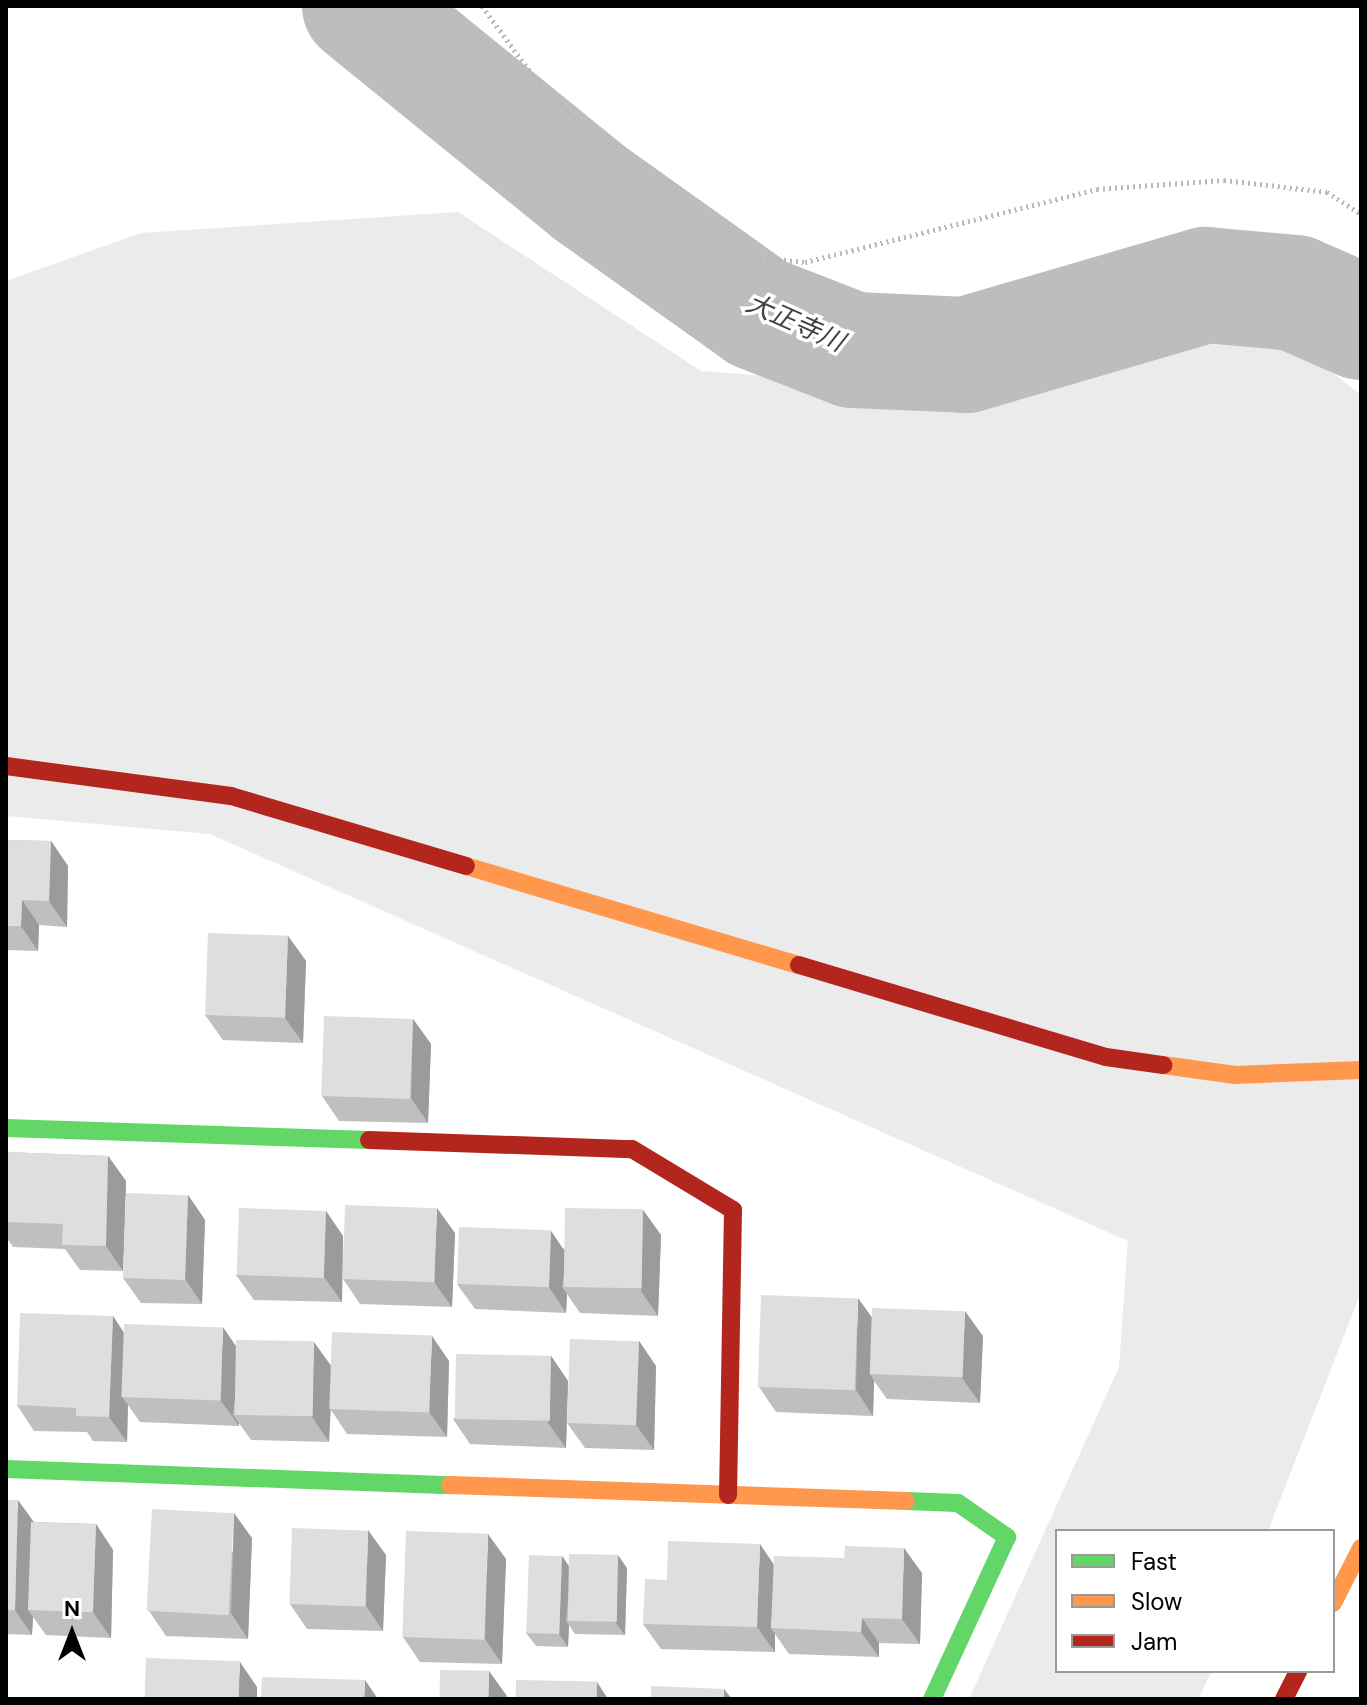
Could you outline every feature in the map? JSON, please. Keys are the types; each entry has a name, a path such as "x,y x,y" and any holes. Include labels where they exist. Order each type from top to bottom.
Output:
{"main road":[{"path":"6,766 34,766 231,796 1106,1057 1235,1075 1361,1070"},
{"path":"6,1128 632,1149 733,1210 728,1495"},
{"path":"6,1469 958,1503 1007,1537 932,1699"},
{"path":"1335,1599 1361,1548"},
{"path":"1284,1699 1297,1673"}],"path":[{"path":"482,6 539,84 648,192 748,256 805,262 1113,188 1224,180 1327,192 1361,214"}],"shaded area":[{"path":"458,212 701,371 1005,394 1260,316 1361,395 1361,1292 1269,1529 1055,1529 1055,1673 1211,1673 1198,1699 969,1699 1119,1367 1128,1241 210,834 6,816 6,281 141,233"}],"building":[{"path":"6,840 51,841 49,901 22,900 21,926 6,926"},
{"path":"208,933 288,936 285,1018 205,1015"},
{"path":"324,1016 413,1019 410,1099 321,1096"},
{"path":"6,1152 108,1156 106,1246 62,1245 63,1224 6,1222"},
{"path":"126,1193 188,1195 185,1280 123,1278"},
{"path":"345,1205 437,1208 434,1282 342,1279"},
{"path":"239,1208 326,1211 324,1278 237,1275"},
{"path":"565,1208 643,1209 642,1288 564,1287"},
{"path":"459,1227 551,1230 549,1287 457,1284"},
{"path":"761,1295 858,1298 855,1390 758,1387"},
{"path":"872,1308 965,1311 963,1377 870,1374"},
{"path":"20,1313 113,1316 109,1417 76,1416 76,1408 17,1405"},
{"path":"124,1324 223,1327 220,1400 121,1397"},
{"path":"332,1332 432,1335 429,1412 329,1409"},
{"path":"570,1339 639,1341 636,1425 567,1423"},
{"path":"236,1340 314,1341 313,1416 235,1415"},
{"path":"456,1354 551,1356 550,1421 455,1419"},
{"path":"6,1500 18,1500 15,1610 6,1610"},
{"path":"152,1509 234,1513 229,1615 147,1611"},
{"path":"31,1522 96,1524 93,1612 28,1610"},
{"path":"292,1528 368,1531 365,1607 289,1604"},
{"path":"406,1531 488,1534 484,1640 402,1637"},
{"path":"668,1541 760,1544 757,1627 643,1624 645,1579 667,1580"},
{"path":"845,1546 904,1548 902,1619 862,1618 861,1632 771,1628 774,1556 844,1558"},
{"path":"569,1554 618,1555 617,1622 568,1621"},
{"path":"529,1555 562,1556 559,1634 526,1633"},
{"path":"146,1658 240,1661 239,1699 145,1699"},
{"path":"440,1670 489,1671 489,1699 439,1699"},
{"path":"262,1677 365,1680 364,1699 261,1699"},
{"path":"516,1680 597,1681 597,1699 516,1699"},
{"path":"651,1686 724,1689 724,1699 651,1699"}],"waterway":[{"name":"大正寺川","path":"360,6 590,193 758,313 853,350 966,355 1206,285 1295,293 1361,322"}],"traffic: fast":[{"path":"6,1128 369,1140"},
{"path":"6,1469 450,1485"},
{"path":"906,1501 958,1503 1007,1537 932,1699"}],"traffic: slow":[{"path":"466,866 799,965"},
{"path":"1163,1065 1235,1075 1361,1070"},
{"path":"450,1485 906,1501"},
{"path":"1335,1599 1361,1548"}],"traffic: jam":[{"path":"6,766 231,796 466,866"},
{"path":"799,965 1106,1057 1163,1065"},
{"path":"369,1140 632,1149 733,1210 728,1495"},
{"path":"1284,1699 1297,1673"}]}
